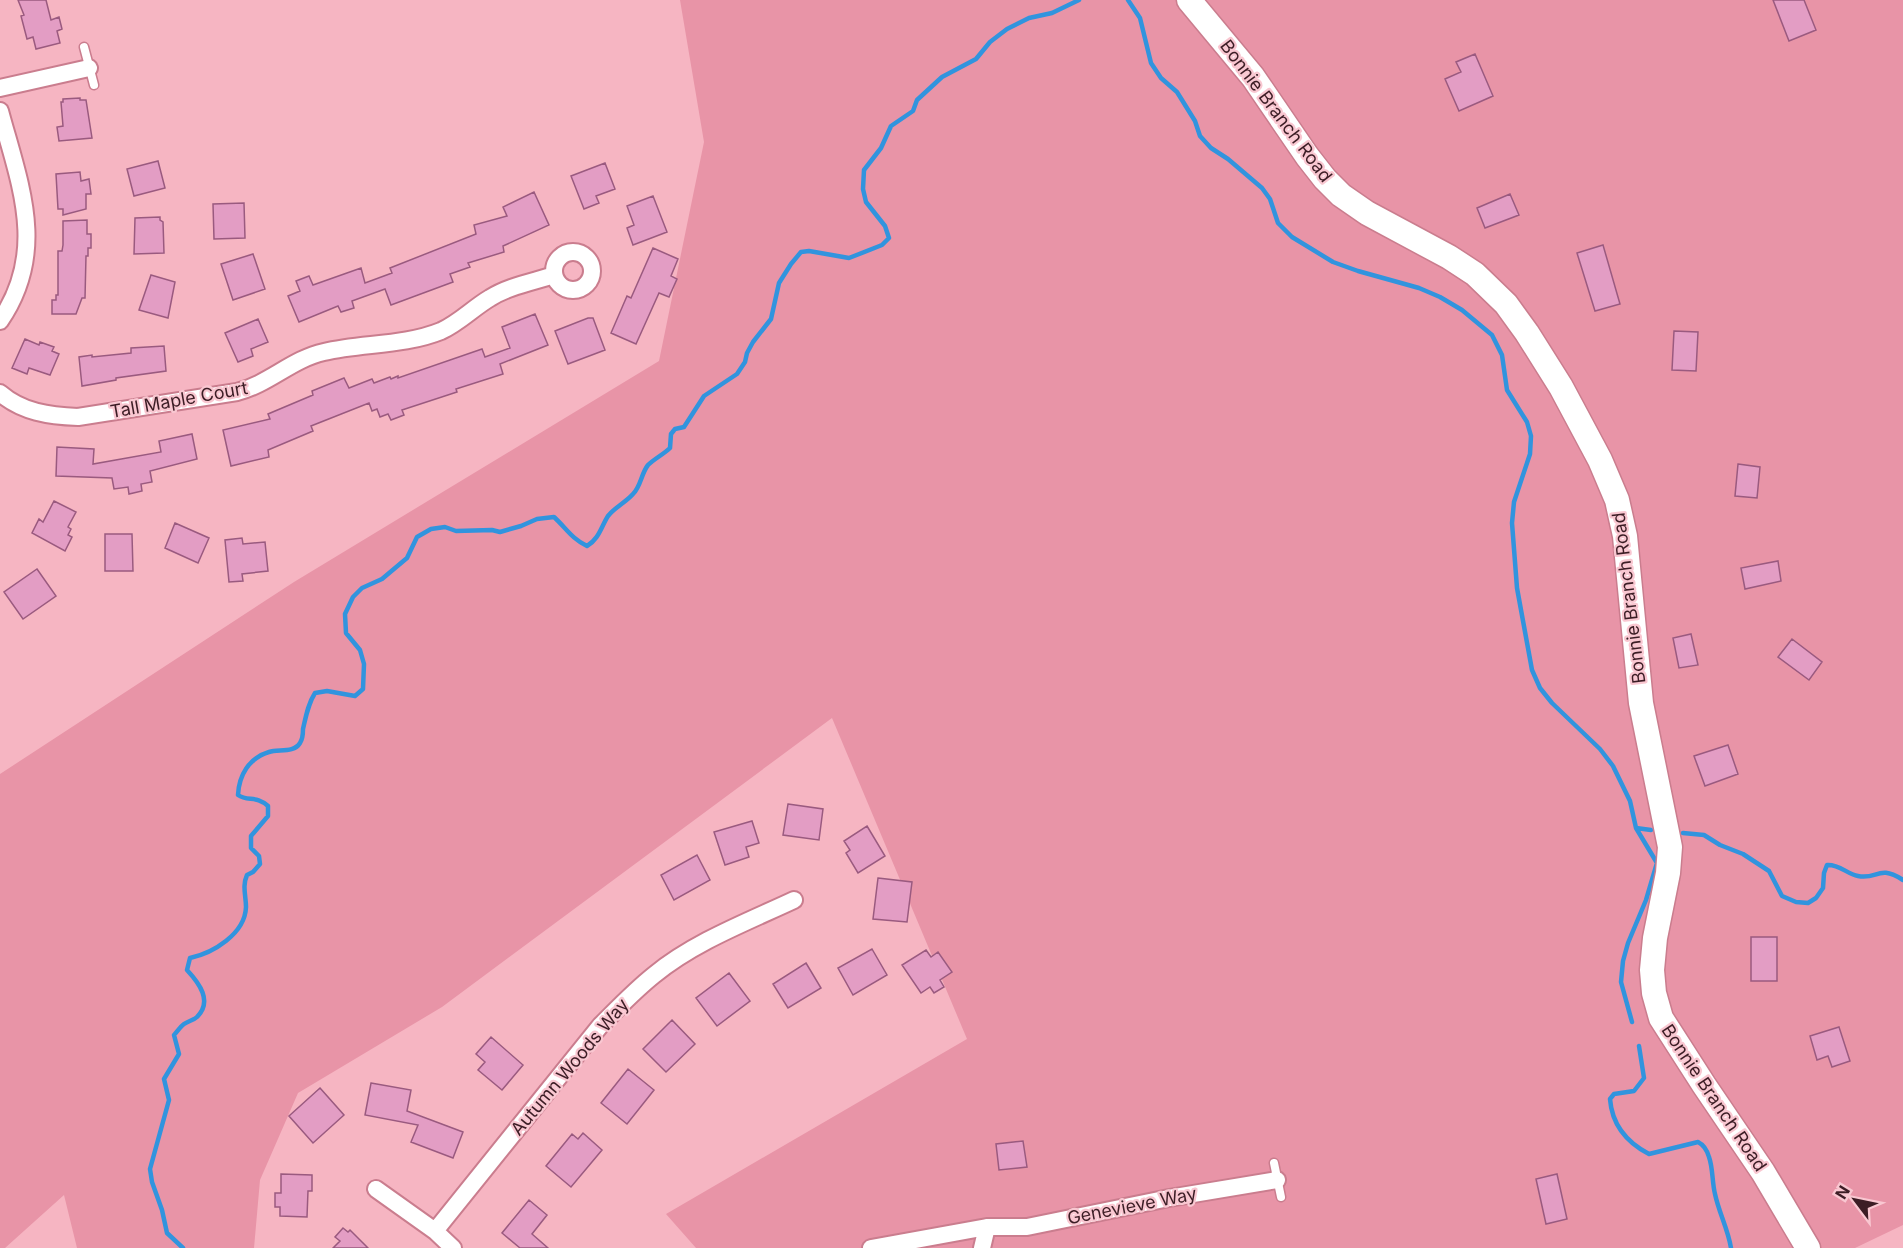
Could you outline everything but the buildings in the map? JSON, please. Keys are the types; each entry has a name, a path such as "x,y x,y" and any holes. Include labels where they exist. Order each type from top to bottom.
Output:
{"street":[{"name":"Bonnie Branch Road","path":"1189,0 1254,77 1306,156 1341,195 1367,213 1449,257 1475,274 1506,304 1561,387 1600,460 1617,500 1625,536 1641,703 1670,847 1668,873 1655,938 1652,970 1653,993 1661,1018 1763,1172 1808,1248"},
{"path":"0,88 89,68"},
{"path":"0,111 23,198 27,223 26,258 18,287 0,321"},
{"name":"Tall Maple Court","path":"0,393 36,413 55,417 78,417 237,392 254,388 299,361 324,352 425,337 444,330 489,298 507,289 555,276"},
{"name":"Autumn Woods Way","path":"435,1231 600,1026 629,997 656,974 686,954 794,900"},
{"name":"Genevieve Way","path":"871,1248 987,1227 1027,1227 1169,1198 1276,1172"},
{"path":"376,1189 435,1231 453,1248"},
{"path":"982,1248 987,1227"}],"lane":[{"path":"84,47 94,85"},
{"path":"1276,1172 1281,1197"}],"shaded area":[{"path":"680,0 1903,0 1903,1225 1855,1248 696,1248 666,1214 967,1039 832,718 442,1007 298,1093 260,1180 254,1248 77,1248 64,1195 5,1248 0,1248 0,774 294,582 659,361 704,142"}],"waterway":[{"path":"183,1248 167,1233 150,1169 169,1100 164,1079 179,1054 174,1035 184,1024 197,1017 204,1005 200,986 187,970 190,958 218,947 240,926 246,907 244,887 247,875 260,864 259,856 251,848 251,836 268,816 268,806 260,801 238,795 240,781 246,768 262,755 294,748 300,743 308,710 315,693 327,691 355,696 363,689 364,664 360,650 346,633 345,614 353,597 362,588 382,579 407,558 417,537 431,529 445,527 456,531 492,530 500,532 537,519 554,517 577,540 587,546 591,543 608,516 636,491 648,465 670,448 671,434 675,429 684,427 704,396 737,374 753,342 771,319 779,283 801,252 809,251 849,258 882,245 889,238 885,226 866,202 863,189 864,170 881,148 891,126 913,111 917,100 942,77 976,59 990,42 1007,29 1029,18 1052,13 1079,0"},
{"path":"1128,0 1140,18 1151,63 1161,78 1177,92 1195,121 1200,136 1211,148 1228,159 1262,188 1270,199 1278,223 1292,237 1333,262 1419,288 1440,297 1462,310 1492,335 1502,355 1507,390 1527,422 1531,436 1530,454 1514,502 1512,523 1517,588 1532,670 1540,688 1552,703 1600,749 1613,766 1630,801 1636,828 1657,863 1623,961 1621,982 1632,1022"},
{"path":"1636,828 1651,830"},
{"path":"1683,833 1704,835 1720,845 1743,854 1769,871 1782,896 1796,902 1808,903 1816,898 1823,888 1827,865 1858,876 1888,873 1903,880"},
{"path":"1639,1046 1644,1078 1634,1091 1614,1094 1610,1099 1617,1125 1633,1144 1649,1154 1698,1142 1704,1146 1710,1161 1715,1194 1731,1248"}]}
